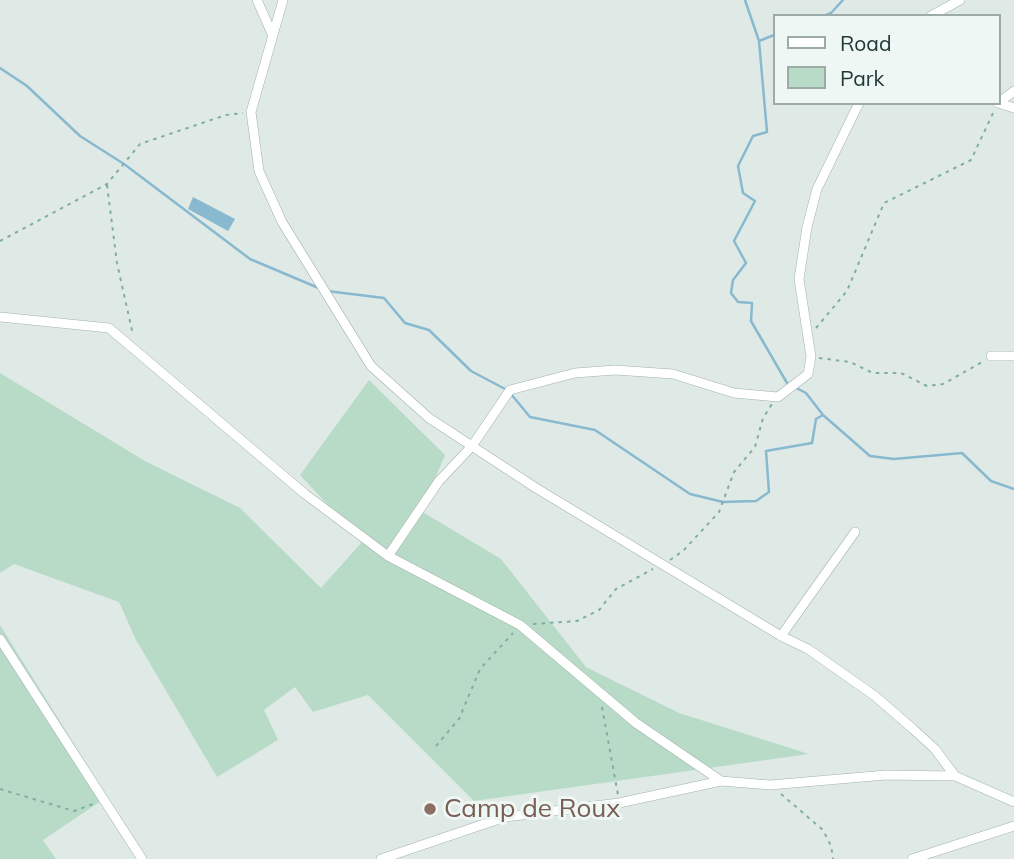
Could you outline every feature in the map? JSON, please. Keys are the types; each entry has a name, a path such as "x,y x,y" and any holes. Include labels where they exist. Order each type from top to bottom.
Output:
{"street":[{"path":"257,0 273,36"},
{"path":"283,0 251,112 259,171 269,198 371,366 420,409 544,494 665,563 781,636 808,649 875,696 935,749 955,776"},
{"path":"935,14 960,0"},
{"path":"388,556 439,481 471,446 510,390 575,373 615,370 673,374 734,393 778,397 808,374 811,357 799,279 807,227 817,189 858,105"},
{"path":"0,317 109,328 305,494 388,556 520,625 636,723 721,781"},
{"path":"991,356 1014,356"},
{"path":"781,636 855,532"},
{"path":"0,639 142,859"},
{"path":"381,859 505,817 619,803 721,781 770,785 886,775 955,776 1014,802"},
{"path":"912,859 937,848 1014,826"}],"path":[{"path":"809,338 847,292 884,203 971,160 997,105"},
{"path":"0,241 107,184 141,144 226,114 251,112"},
{"path":"107,184 117,264 136,349"},
{"path":"811,357 850,362 873,373 901,373 927,386 943,384 991,356"},
{"path":"665,563 683,551 719,512 734,472 755,447 762,418 778,397"},
{"path":"599,692 619,803"},
{"path":"770,785 822,830 831,846 833,859"},
{"path":"0,789 74,811 103,800"}],"green space":[{"path":"0,373 145,461 240,508 321,588 362,542 300,475 369,380 445,455 421,511 501,559 586,667 679,713 809,754 474,801 368,695 313,712 295,687 264,710 278,740 217,777 136,640 119,602 14,564 0,573"},
{"path":"0,625 107,797 43,840 56,859 0,859"}],"water":[{"path":"193,197 235,219 228,231 188,209"}],"waterway":[{"path":"745,0 759,41 767,132 753,136 738,166 743,193 755,201 734,241 746,263 733,280 731,293 738,302 752,303 751,321 787,383 806,393 823,415 870,456 894,459 962,453 991,481 1014,489"},
{"path":"829,14 843,0"},
{"path":"759,41 772,36"},
{"path":"0,68 27,86 80,136 124,164 250,259 321,289"},
{"path":"327,291 384,298 405,323 429,330 471,371 507,390"},
{"path":"511,394 530,417 595,430 690,494 723,502 756,501 769,492 766,451 812,443 816,419 823,415"}],"place":[{"name":"Camp de Roux","path":"430,809"}]}
